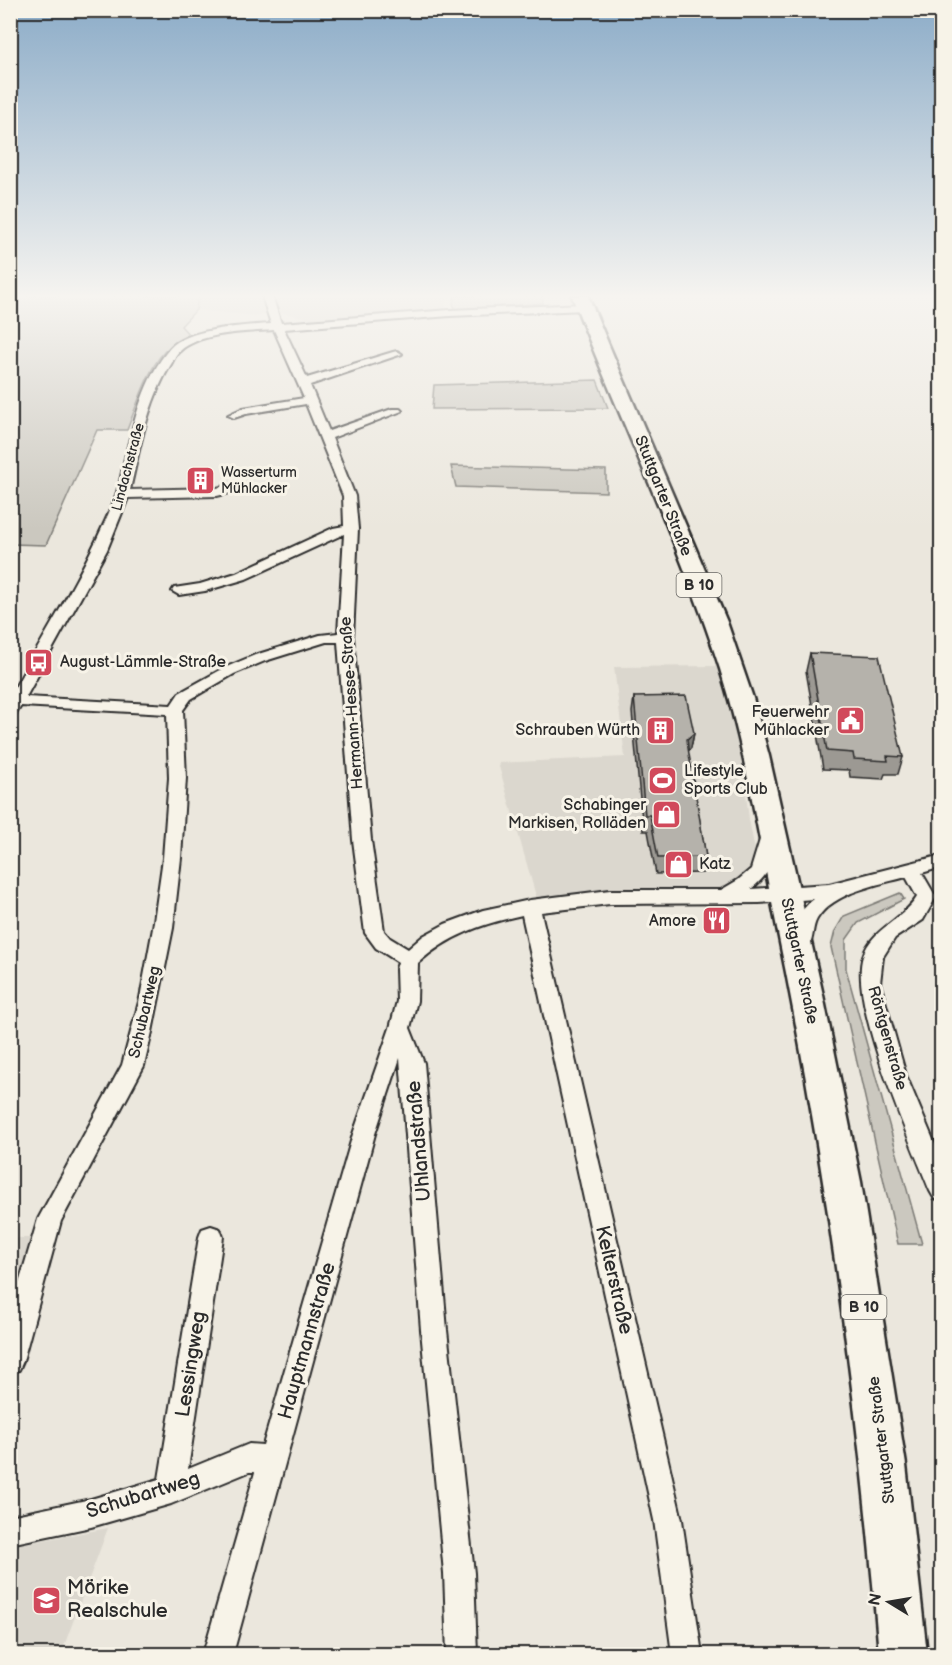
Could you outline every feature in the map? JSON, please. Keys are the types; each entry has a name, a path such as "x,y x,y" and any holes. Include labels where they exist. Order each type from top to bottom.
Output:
{"main road":[{"name":"Stuttgarter Straße","path":"611,374 651,465 732,669 751,737 827,1090 870,1343 887,1474 903,1654"}],"street":[{"name":"Lindachstraße","path":"13,706 100,550 123,494 140,420 159,374"},
{"name":"Hermann-Hesse-Straße","path":"300,374 348,492 351,529 345,637 362,840 375,933 382,944 409,958"},
{"path":"304,383 334,374"},
{"path":"234,415 243,411 310,400"},
{"path":"325,436 396,411"},
{"path":"123,494 218,492 232,488"},
{"path":"179,591 202,588 225,581 338,531 351,529"},
{"path":"13,706 175,710 185,696 230,671 260,658 325,638 345,637"},
{"name":"Schubartweg","path":"10,1361 50,1219 133,1066 140,1041 165,920 177,788 175,710"},
{"path":"725,896 751,882 761,869 767,852 769,820"},
{"path":"400,1028 407,1001 406,969 409,958 429,942 452,929 483,917 530,906 610,897 785,895 841,889 942,861"},
{"name":"Röntgenstraße","path":"910,870 927,897 916,915 888,933 873,956 870,983 895,1076 942,1191"},
{"path":"800,963 803,924 807,915 841,889"},
{"name":"Kelterstraße","path":"530,906 668,1520 687,1654"},
{"name":"Hauptmannstraße","path":"218,1654 364,1134 400,1028"},
{"name":"Uhlandstraße","path":"400,1028 414,1074 434,1330 459,1573 462,1654"},
{"name":"Lessingweg","path":"171,1490 211,1238"},
{"name":"Schubartweg","path":"10,1530 91,1513 171,1490 249,1458 273,1460"}],"shaded area":[{"path":"11,374 150,374 127,430 97,430 46,545 11,544"},
{"path":"597,380 608,408 432,409 434,385"},
{"path":"451,466 606,470 606,492 456,487"},
{"path":"718,666 740,746 749,819 763,893 538,903 498,763 625,757 614,667"},
{"path":"900,893 904,899 858,923 846,940 846,969 922,1244 898,1244 831,947 835,931 844,916"},
{"path":"11,1238 36,1238 11,1321"},
{"name":"Mörike Realschule","path":"108,1528 61,1654 11,1654 11,1546"}],"building":[{"name":"Feuerwehr Mühlacker","path":"810,653 879,656 903,757 887,756 888,761 854,759 853,753 827,751"},
{"path":"686,696 694,733 687,739 688,748 706,857 658,858 650,815 645,815 634,697"}],"place":[{"name":"Wasserturm Mühlacker","path":"200,480"},
{"name":"August-Lämmle-Straße","path":"39,662"},
{"name":"Feuerwehr Mühlacker","path":"850,721"},
{"name":"Schrauben Würth","path":"661,730"},
{"name":"Lifestyle Sports Club","path":"663,780"},
{"name":"Schabinger Markisen, Rolläden","path":"667,814"},
{"name":"Katz","path":"678,864"},
{"name":"Amore","path":"717,921"},
{"name":"Mörike Realschule","path":"46,1600"}]}
